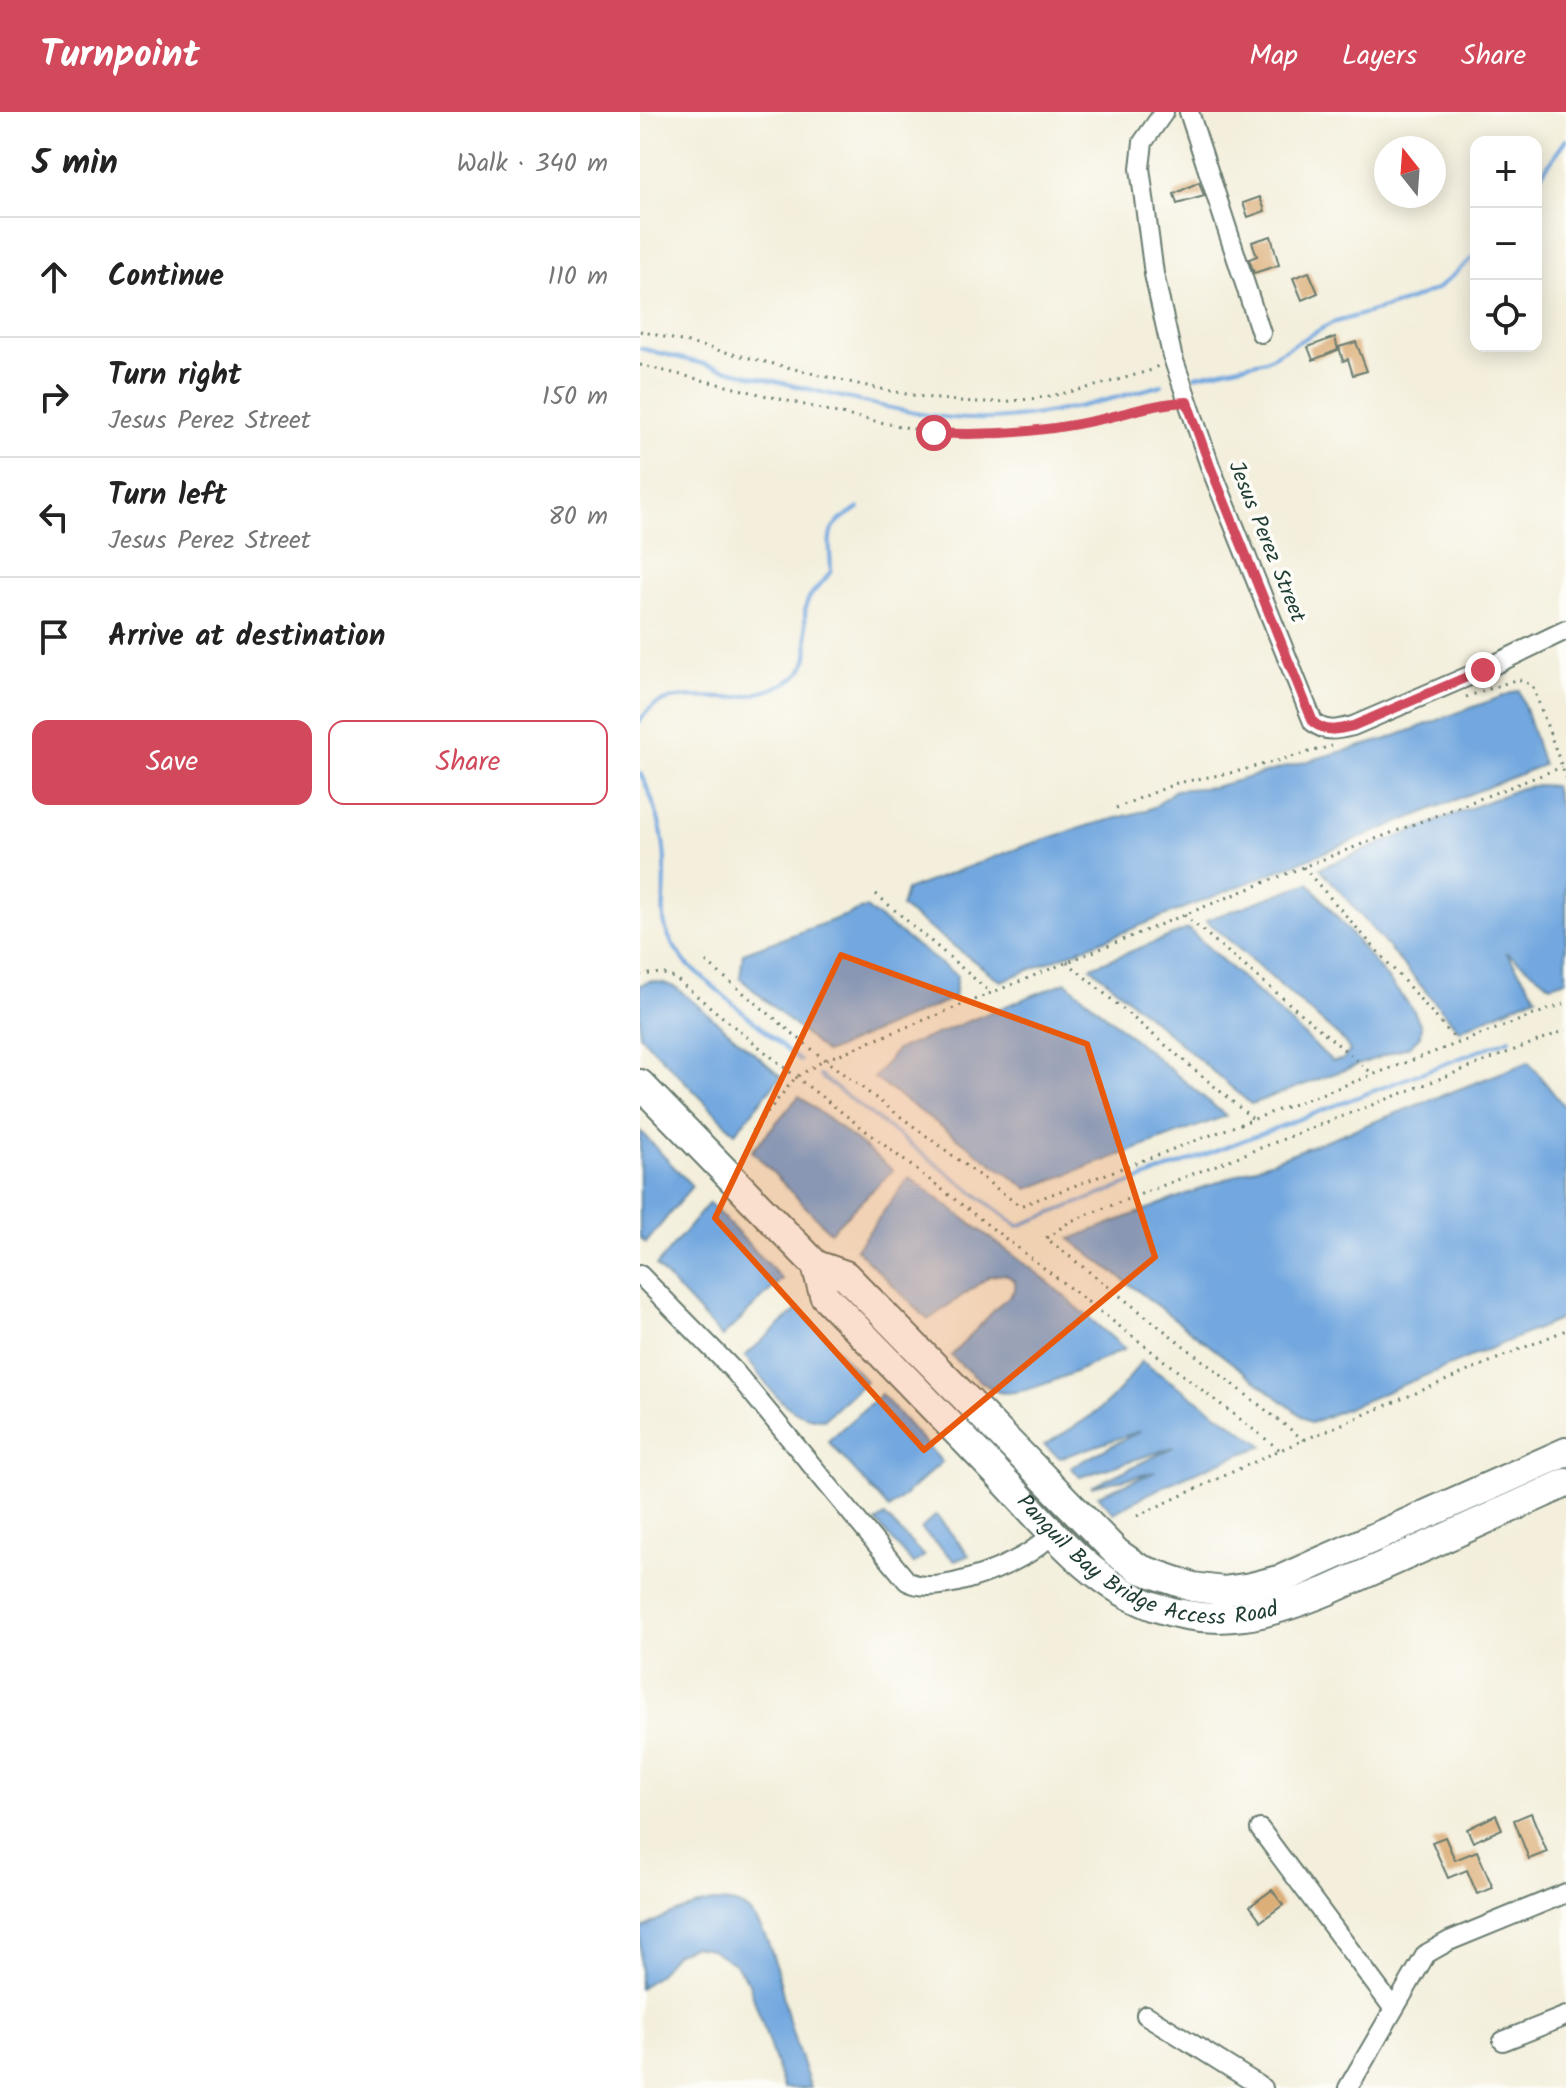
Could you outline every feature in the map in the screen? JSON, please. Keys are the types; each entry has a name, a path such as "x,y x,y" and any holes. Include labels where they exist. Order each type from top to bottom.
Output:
{"highway":[{"name":"Panguil Bay Bridge Access Road","path":"640,1084 816,1265 845,1275 1117,1553 1140,1569 1193,1587 1223,1591 1282,1579 1566,1452"},
{"name":"Panguil Bay Bridge Access Road","path":"816,1265 824,1295 1055,1532 1098,1575 1125,1594 1156,1607 1223,1620 1291,1606 1566,1483"}],"street":[{"name":"Jesus Perez Street","path":"1164,112 1143,142 1140,168 1154,274 1172,355 1187,402 1313,722 1322,730 1353,726 1566,630"},
{"path":"1189,112 1261,333"},
{"path":"640,1275 735,1372 907,1581 917,1587 931,1587 1009,1564 1055,1532"},
{"path":"1260,1829 1393,2008"},
{"path":"1348,2088 1426,1954 1449,1941 1566,1893"},
{"path":"1146,2015 1263,2088"},
{"path":"1503,2041 1566,2016"}],"path":[{"path":"640,331 857,384 939,400 987,402 1094,387 1152,370 1172,355"},
{"path":"640,365 934,433 987,436 1043,430 1161,403 1187,402"},
{"path":"1462,698 1515,680 1523,680 1533,687 1566,778"},
{"path":"1116,808 1177,783 1235,772 1338,744"},
{"path":"752,1131 796,1077 825,1060 1303,867 1562,767"},
{"path":"1303,867 1458,1042"},
{"path":"876,894 991,993"},
{"path":"1184,915 1373,1074"},
{"path":"706,962 825,1060 1020,1206 1566,1003"},
{"path":"1067,962 1253,1119"},
{"path":"640,975 662,973 676,979 796,1077 1280,1450"},
{"path":"1304,1440 1046,1238 1071,1221 1566,1030"},
{"path":"1137,1516 1280,1450 1566,1330"}],"highlighted area":[{"path":"841,955 1087,1044 1155,1257 924,1450 715,1218"}],"green space":[{"path":"847,1296 1108,1563 1147,1585 1190,1600 1566,1466 1566,1469 1287,1593 1223,1606 1190,1603 1132,1582 1107,1565"}],"water":[{"path":"1519,690 1543,765 1001,981 901,907 906,890 1024,846 1144,811 1156,806 1175,790 1214,787 1387,739"},
{"path":"1554,786 1566,833 1566,980 1551,985 1506,952 1536,996 1459,1030 1320,868 1521,788"},
{"path":"1309,883 1414,1011 1421,1026 1420,1036 1410,1046 1251,1104 1091,967 1188,929 1332,1061 1342,1060 1350,1051 1344,1041 1206,920"},
{"path":"866,908 957,976 954,998 826,1053 740,978 743,953"},
{"path":"650,981 677,988 781,1076 735,1133 640,1035 640,985"},
{"path":"1066,982 1226,1116 1028,1189 874,1078 896,1050"},
{"path":"1529,1062 1566,1109 1566,1317 1311,1423 1070,1239"},
{"path":"799,1096 893,1170 830,1232 752,1151"},
{"path":"640,1131 692,1186 646,1243 640,1237"},
{"path":"909,1177 1041,1276 1125,1349 1022,1391 996,1391 978,1380 951,1356 1011,1295 1015,1281 1005,1274 990,1276 928,1320 856,1249"},
{"path":"709,1203 782,1279 722,1337 656,1266"},
{"path":"799,1308 866,1381 824,1419 798,1413 788,1406 769,1388 745,1356"},
{"path":"1141,1361 1264,1446 1187,1475 1114,1513 1098,1495 1155,1472 1091,1487 1174,1447 1080,1477 1071,1467 1140,1431 1060,1458 1044,1445 1109,1401"},
{"path":"881,1394 942,1462 889,1509 828,1441"},
{"path":"936,1515 969,1555 955,1561 921,1529"},
{"path":"885,1516 924,1556 913,1564 876,1522"},
{"path":"714,1902 741,1906 758,1922 765,1935 811,2088 784,2088 748,1981 736,1965 711,1949 692,1946 675,1954 659,1974 640,1988 640,1930 676,1912"}],"building":[{"path":"1199,182 1204,196 1177,204 1174,194"},
{"path":"1260,197 1265,211 1248,217 1243,203"},
{"path":"1271,236 1279,265 1254,273 1249,259 1257,256 1252,242"},
{"path":"1309,272 1318,293 1302,300 1293,278"},
{"path":"1335,337 1338,350 1313,360 1308,347"},
{"path":"1356,342 1367,371 1353,375 1348,359 1343,361 1339,347"},
{"path":"1531,1813 1547,1852 1529,1859 1514,1820"},
{"path":"1496,1815 1502,1829 1473,1842 1467,1829"},
{"path":"1445,1837 1455,1860 1477,1851 1493,1888 1477,1894 1467,1870 1448,1878 1432,1842"},
{"path":"1272,1890 1283,1905 1261,1921 1250,1906"}],"waterway":[{"path":"1542,174 1566,140"},
{"path":"1195,376 1266,360 1332,323 1405,302 1437,289 1470,260"},
{"path":"640,348 886,407 968,419 1010,418 1054,412 1162,385"},
{"path":"640,721 655,705 674,698 750,695 784,684 800,672 805,665 808,648 806,605 831,571 831,534 839,521 859,508"},
{"path":"640,773 655,808 661,833 665,858 664,920 670,939 687,964 800,1061"},
{"path":"820,1076 1018,1226 1510,1039"}],"route":[{"path":"934,433 987,436 1043,430 1161,403 1187,402 1313,722 1322,730 1353,726 1483,670"}]}
